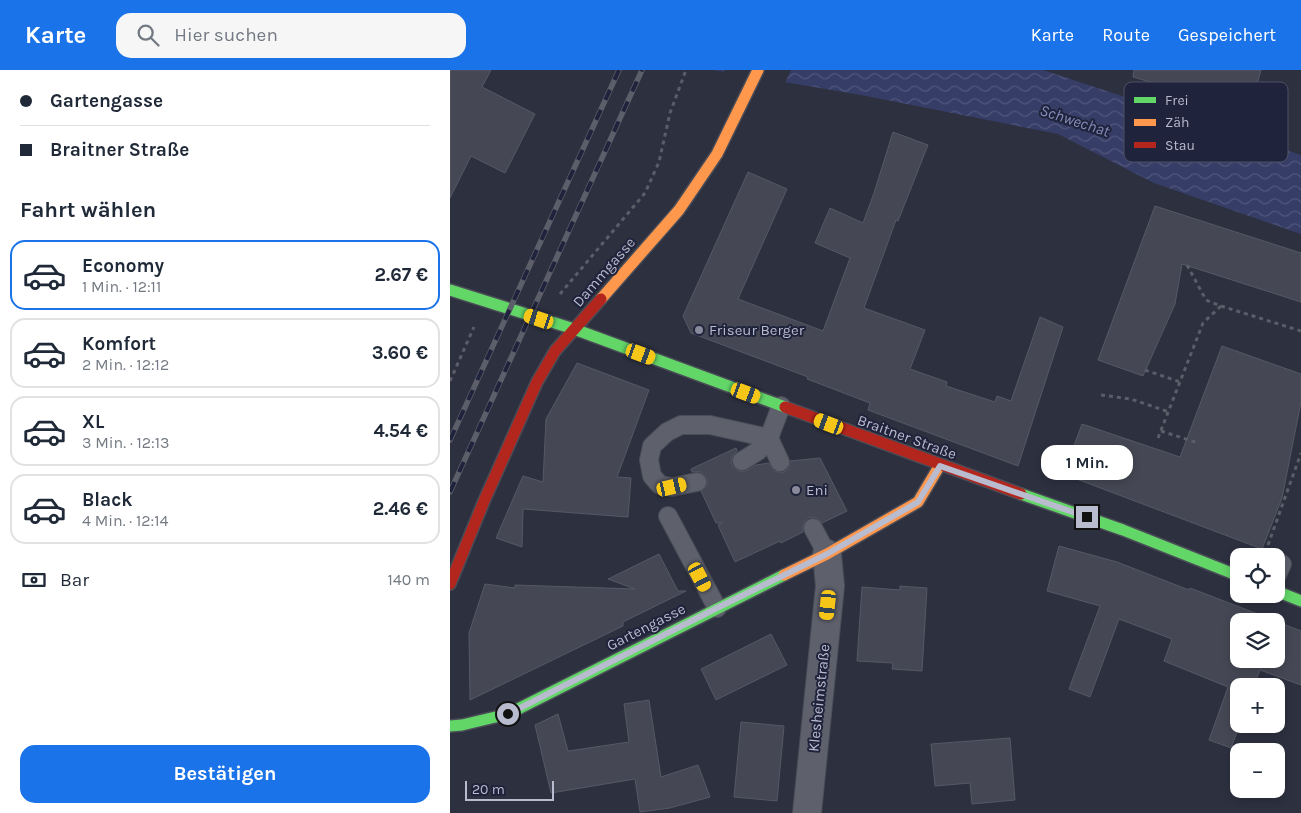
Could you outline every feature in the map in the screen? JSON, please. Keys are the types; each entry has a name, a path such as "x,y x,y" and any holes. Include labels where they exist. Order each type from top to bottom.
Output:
{"main road":[{"name":"Dammgasse","path":"450,584 484,501 537,382 555,351 679,210 717,154 758,70"},
{"name":"Braitner Straße","path":"450,290 574,329 940,466 1124,530 1230,572"},
{"name":"Gartengasse","path":"450,726 508,714 827,554 918,502 940,466"},
{"path":"1285,595 1301,601"}],"street":[{"name":"Klesheimstraße","path":"807,813 830,586 827,554"}],"lane":[{"path":"742,461 758,451 769,438 781,406"},
{"path":"697,482 672,487 660,484 652,476 649,460 652,446 666,432 681,425 710,425 769,438"},
{"path":"769,438 780,462"},
{"path":"668,516 717,608"},
{"path":"813,528 827,554"}],"path":[{"path":"539,319 578,275 645,193 659,162 670,113 686,70"},
{"path":"1187,265 1206,300 1301,331"},
{"path":"1158,438 1203,323 1221,306"},
{"path":"450,381 475,326"},
{"path":"1146,370 1180,382"},
{"path":"1100,396 1131,400 1169,412"},
{"path":"1161,431 1198,443"},
{"path":"1268,547 1301,453"}],"water":[{"name":"Schwechat","path":"713,70 1043,70 1124,97 1124,162 1288,162 1288,151 1301,155 1301,234 1154,183 1058,134 861,95"}],"pier":[{"path":"725,70 791,70 784,85 723,74"}],"building":[{"path":"450,70 491,70 482,87 535,114 505,173 471,156 450,198"},
{"path":"1134,70 1261,70 1258,82 1150,82 1133,77"},
{"path":"893,132 928,145 898,221 896,220 864,308 925,330 910,369 947,382 946,386 995,402 997,396 1011,401 1040,317 1063,327 1018,466 868,410 870,403 807,379 808,377 691,333 683,316 748,172 787,189 738,299 823,331 850,258 815,243 830,208 863,223"},
{"path":"1155,206 1301,253 1301,302 1182,264 1175,304 1143,376 1098,360"},
{"path":"1222,346 1301,374 1301,402 1282,498 1262,548 1058,472 1066,449 1072,451 1082,424 1180,457"},
{"path":"577,363 649,390 617,477 631,478 628,517 523,509 522,547 496,538 523,476 543,482 546,419"},
{"path":"736,448 737,451 731,462 733,467 742,472 756,465 769,463 774,471 784,472 789,468 790,461 820,458 847,511 822,523 813,517 808,518 802,528 803,532 735,562 718,525 722,523 716,523 701,491 707,486 707,479 701,472 692,472 691,469"},
{"path":"1059,546 1117,562 1189,590 1190,588 1255,613 1230,613 1230,668 1285,668 1285,625 1301,631 1301,685 1260,670 1257,678 1230,678 1230,733 1237,733 1233,743 1230,743 1230,748 1209,740 1228,687 1164,661 1172,639 1119,619 1090,697 1069,689 1100,606 1047,591"},
{"path":"659,554 678,591 686,591 623,622 623,626 470,700 469,633 485,584 515,588 515,585 635,589 608,579"},
{"path":"900,586 927,588 922,671 892,669 893,663 857,661 862,587 900,590"},
{"path":"771,634 787,665 716,700 701,669"},
{"path":"649,700 661,777 698,765 710,797 670,808 640,812 635,779 551,793 535,725 558,714 568,751 629,742 624,704"},
{"path":"741,722 784,726 777,801 734,797"},
{"path":"1010,738 1015,800 972,804 970,783 935,786 931,744"}],"railway":[{"path":"450,440 619,70"},
{"path":"450,492 642,70"}],"traffic: fast":[{"path":"450,290 574,329 785,407"},
{"path":"1021,494 1123,530 1230,572"},
{"path":"450,726 508,714 784,575"},
{"path":"1285,595 1301,601"}],"traffic: slow":[{"path":"601,299 679,210 717,154 758,70"},
{"path":"784,575 827,554 918,502 940,465"}],"traffic: jam":[{"path":"450,584 484,501 537,382 555,351 601,299"},
{"path":"785,407 1021,494"}],"place":[{"name":"Friseur Berger","path":"699,330"},
{"name":"Eni","path":"796,490"}],"route":[{"path":"508,714 827,554 918,502 940,466 1087,517"}]}
